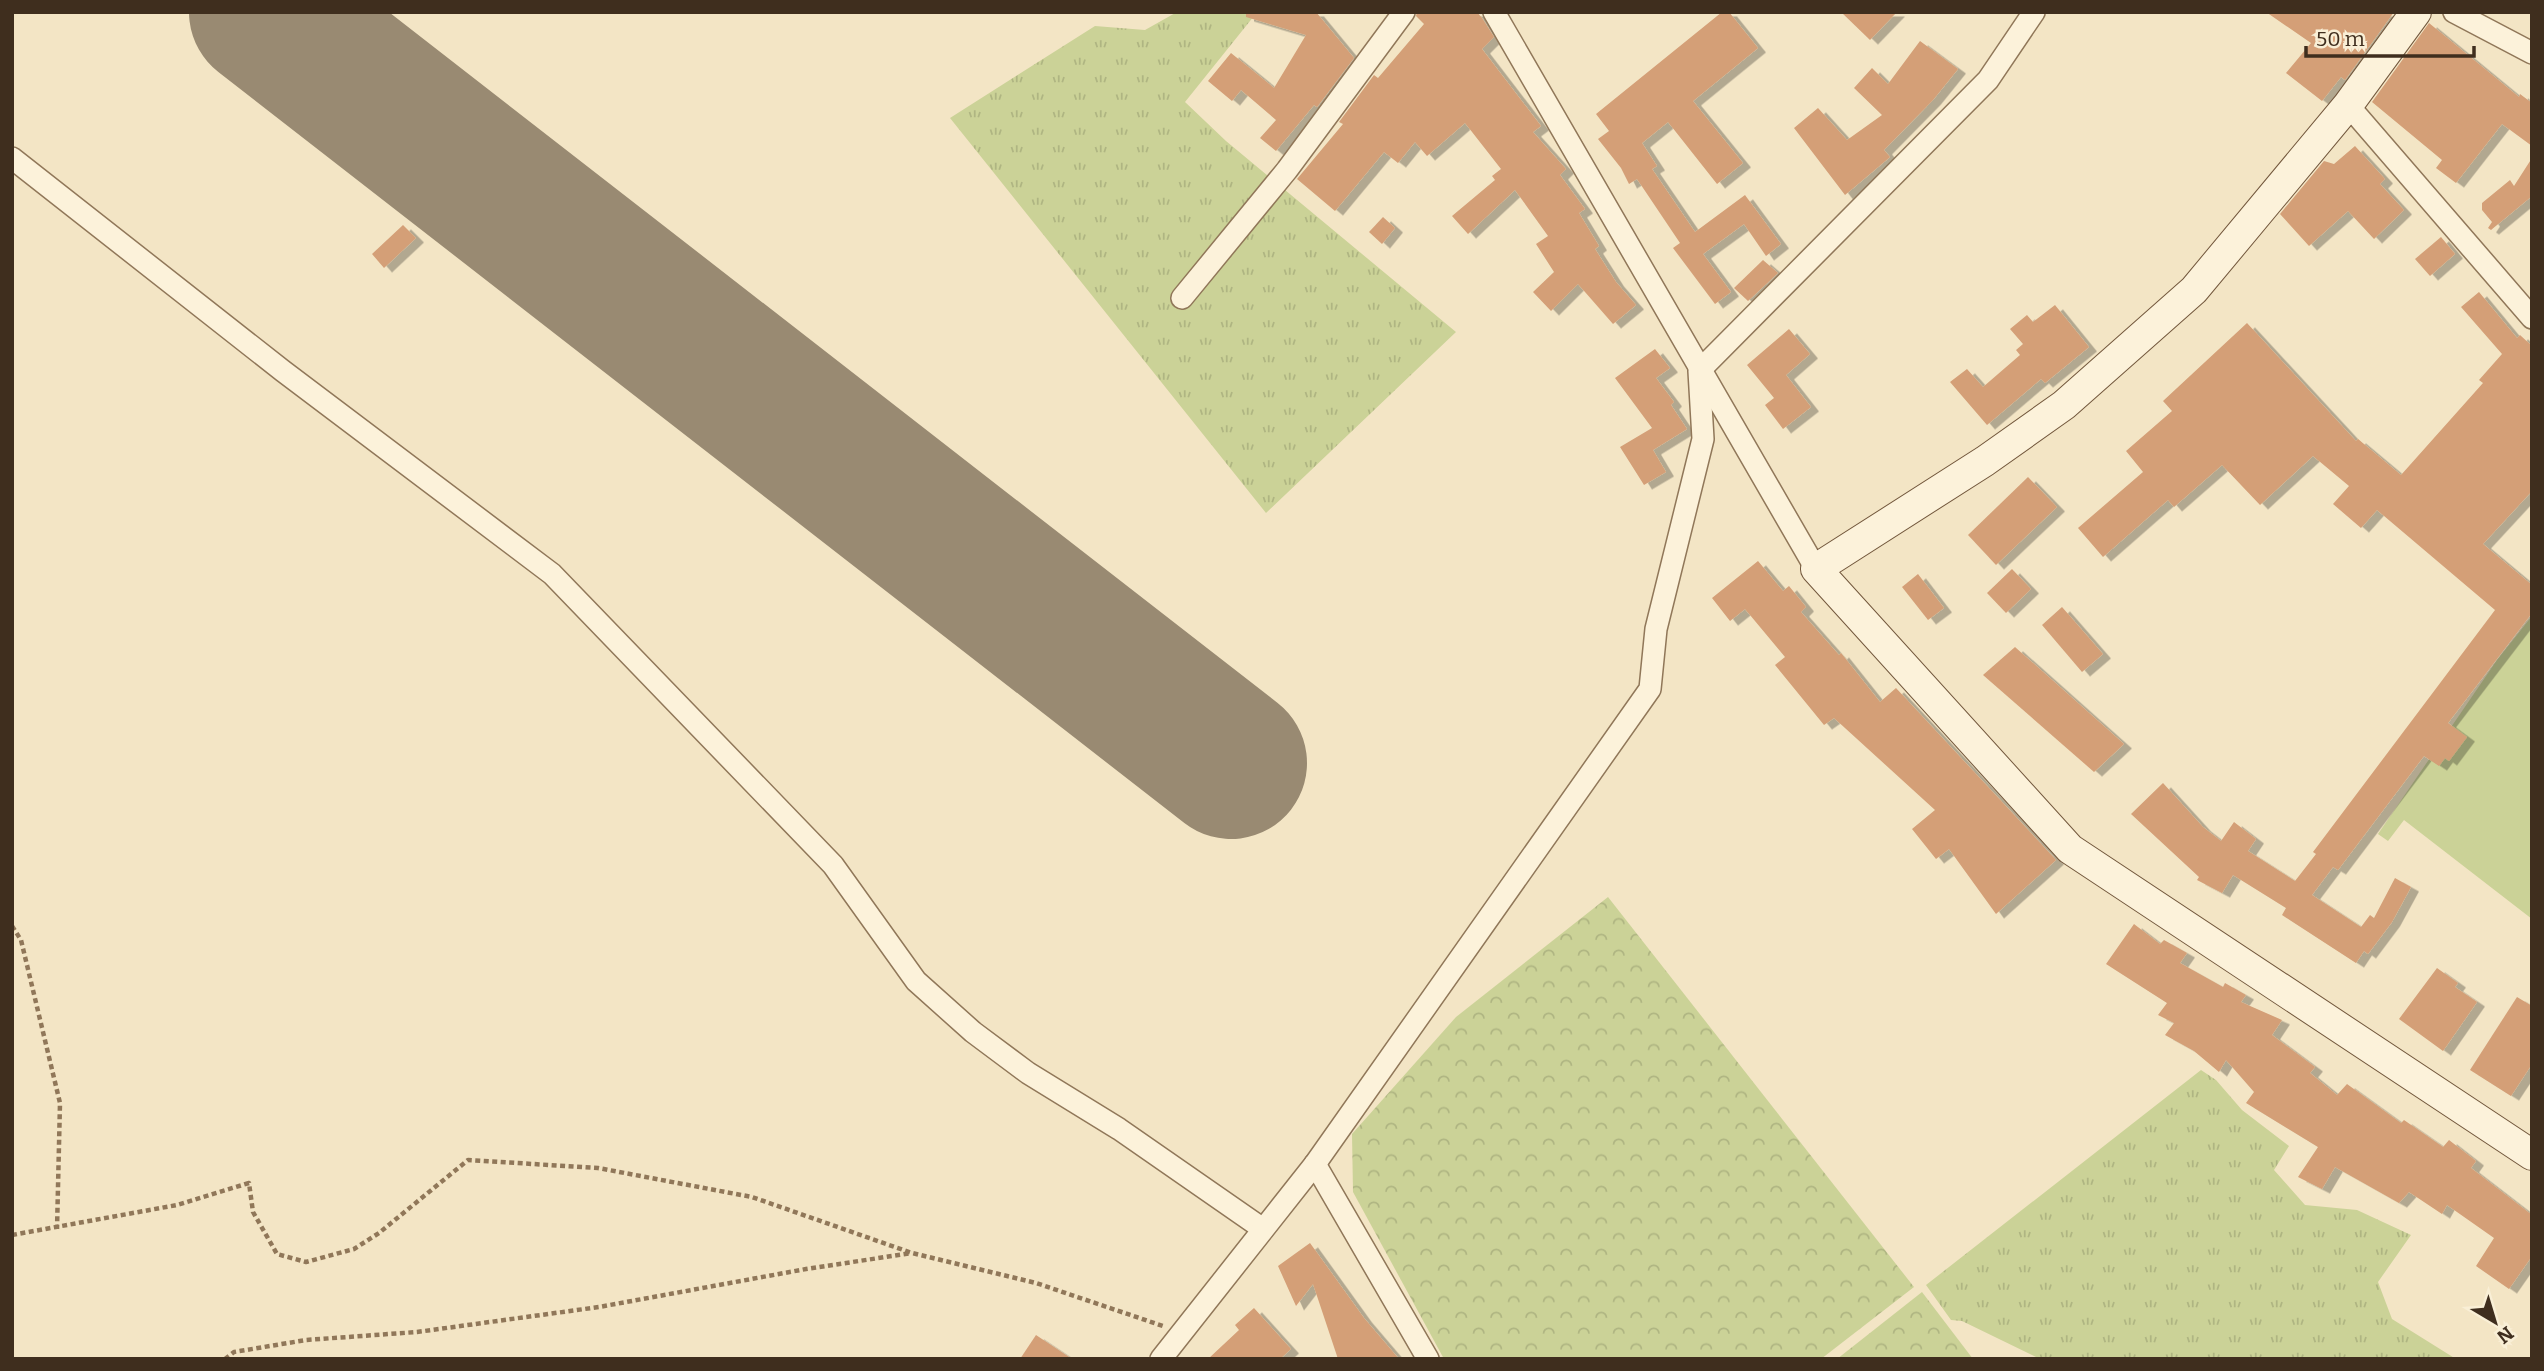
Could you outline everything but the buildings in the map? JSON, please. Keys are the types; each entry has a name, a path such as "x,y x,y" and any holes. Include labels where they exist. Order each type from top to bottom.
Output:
{"street":[{"path":"1182,298 1287,170 1404,12"},
{"path":"1494,12 1699,371 1816,569 2070,849 2532,1155"},
{"path":"1161,1359 1315,1164 1650,690 1656,629 1703,439 1699,371 1988,80 2034,12"},
{"path":"1816,569 1985,461 2064,405 2194,290 2348,105 2416,12"},
{"path":"2454,12 2532,53"},
{"path":"2348,105 2532,318"},
{"path":"12,158 251,346 552,574 833,865 916,981 972,1032 1028,1073 1119,1129 1263,1229"},
{"path":"1315,1164 1428,1359"}],"path":[{"path":"12,926 21,940 60,1104 57,1229"},
{"path":"12,1235 57,1229 177,1205 249,1183 253,1212 278,1254 306,1262 354,1249 379,1233 468,1160 598,1168 752,1197 912,1253 1035,1283 1180,1332"},
{"path":"225,1359 234,1352 306,1340 417,1332 586,1309 806,1269 912,1253"}],"green space":[{"path":"1177,12 1244,12 1254,16 1185,102 1226,141 1456,332 1266,513 950,118 1095,26 1145,30"},
{"path":"2532,616 2532,919 2404,820 2388,841 2378,834 2497,660"},
{"path":"1608,897 1914,1287 1821,1359 1444,1359 1353,1192 1352,1134 1456,1017"},
{"path":"2201,1070 2216,1080 2242,1110 2289,1146 2274,1170 2305,1205 2357,1210 2411,1235 2378,1282 2392,1319 2456,1359 2040,1359 1962,1321 1951,1320 1926,1285"},
{"path":"1922,1292 1973,1359 1837,1359"}],"runway":[{"path":"265,12 1231,763"}]}
